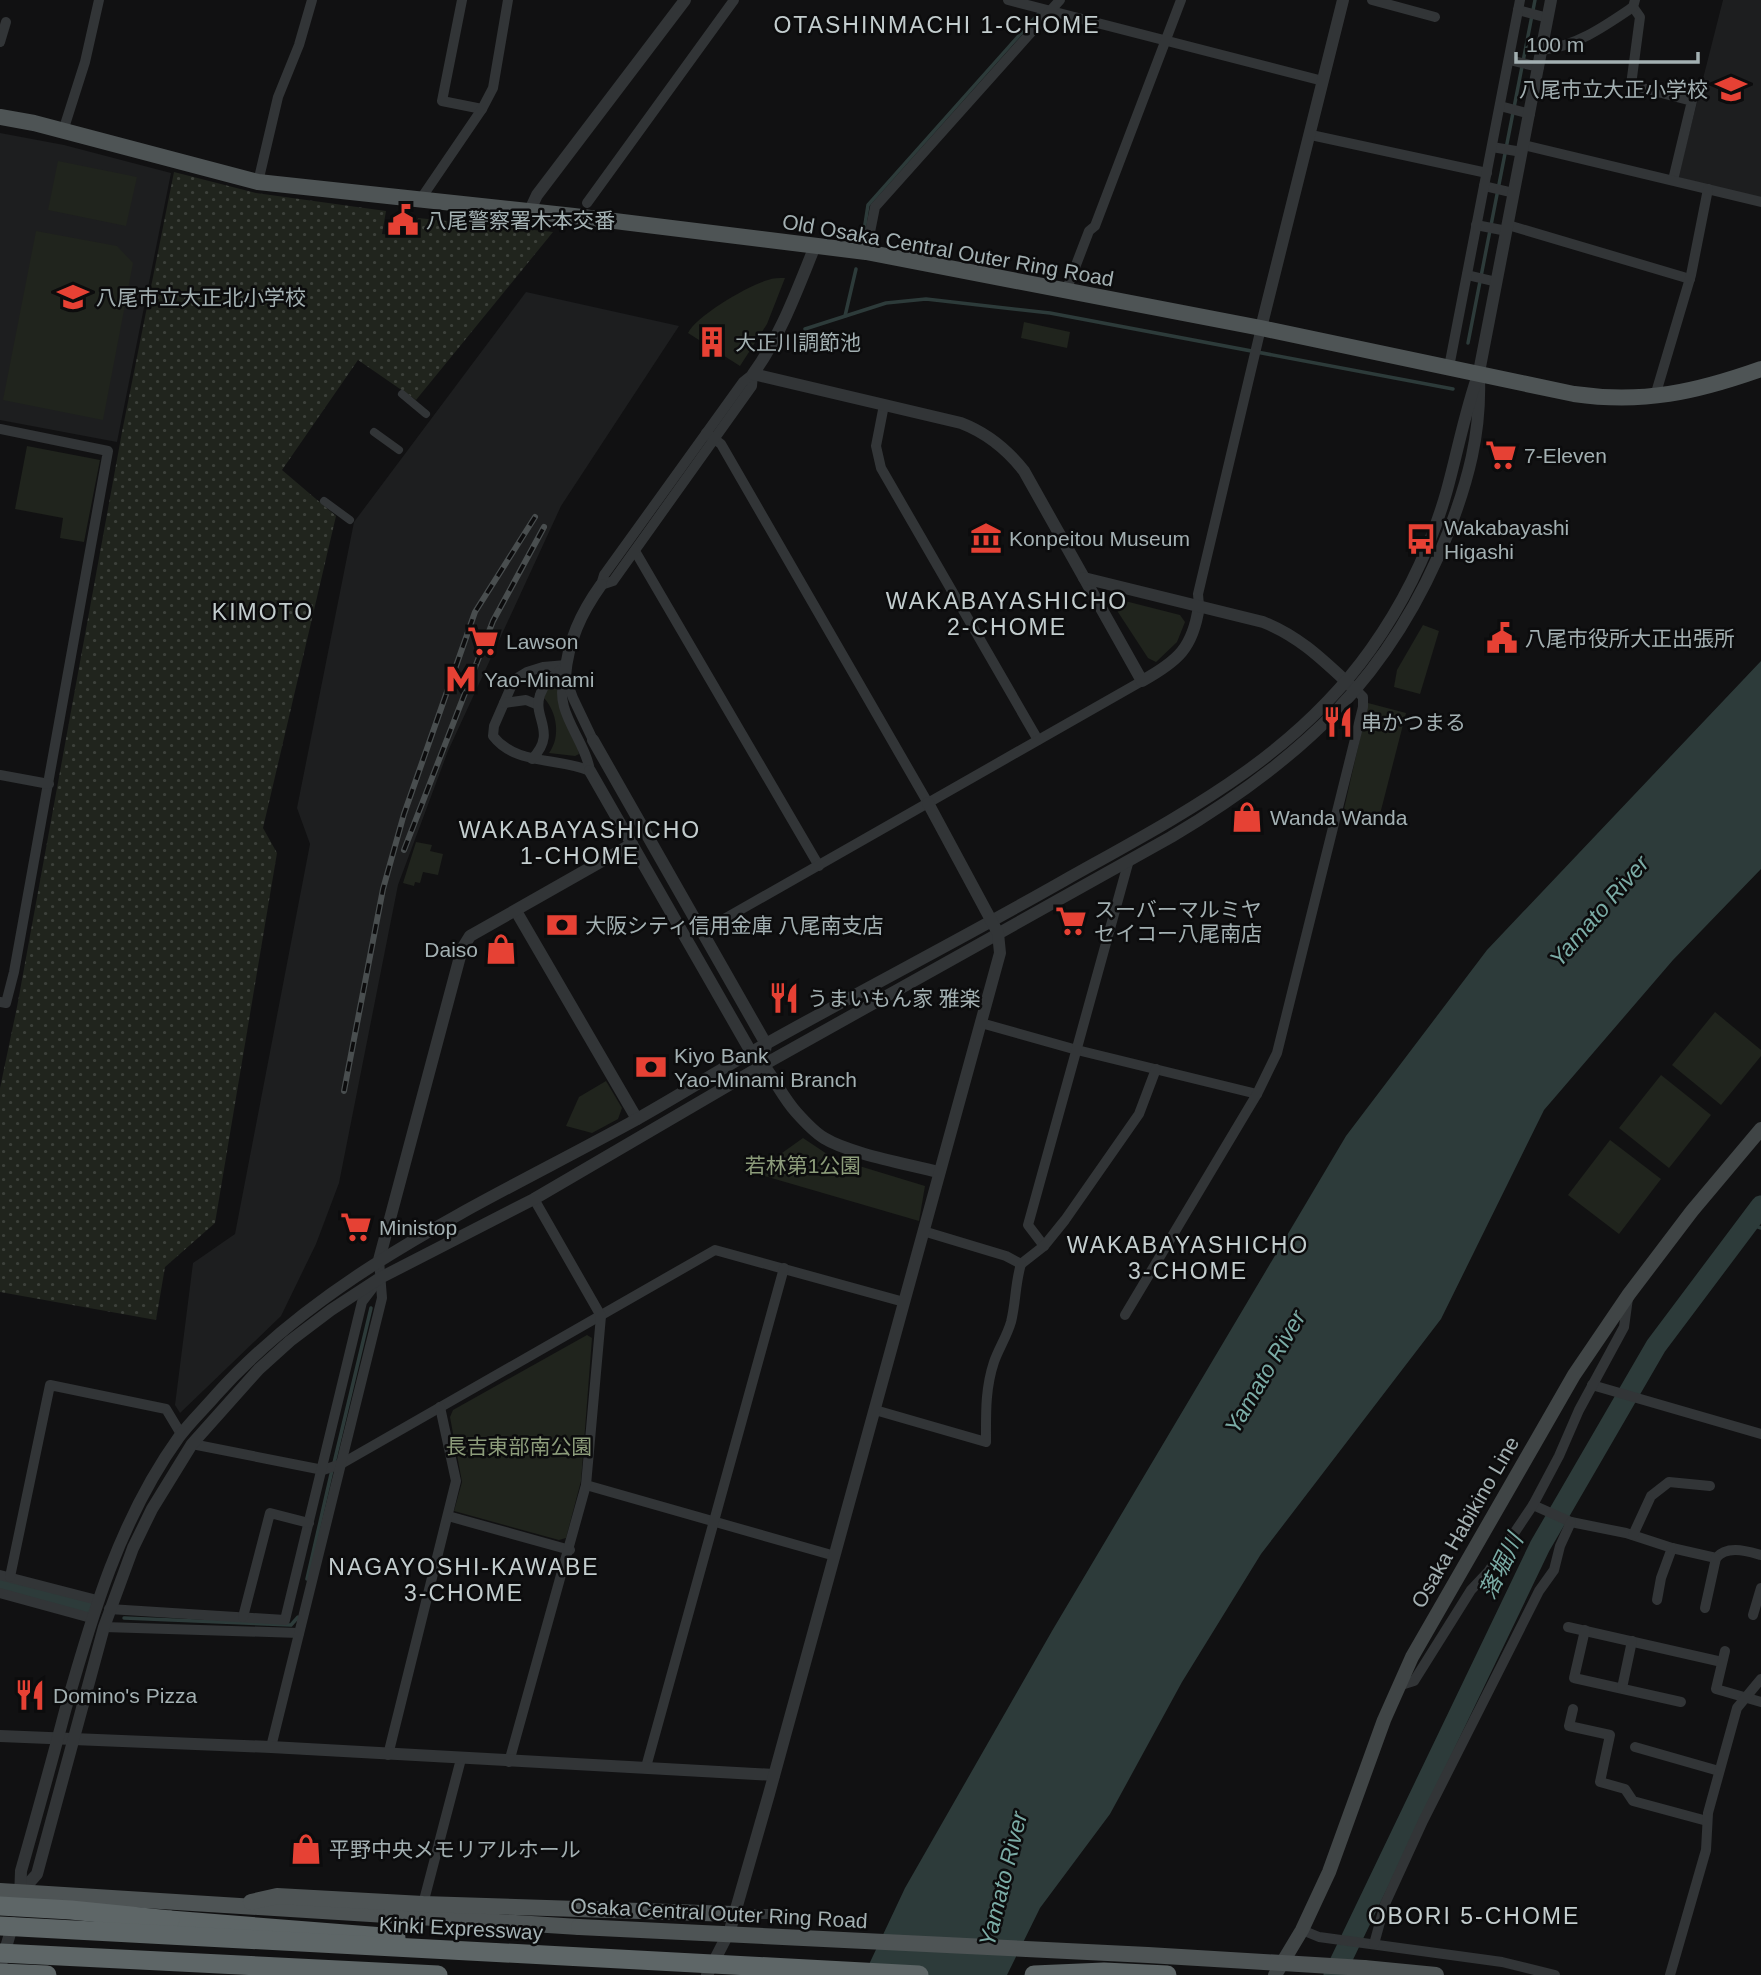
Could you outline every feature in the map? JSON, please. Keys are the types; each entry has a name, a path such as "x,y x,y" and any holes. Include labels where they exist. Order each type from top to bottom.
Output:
{"highway":[{"path":"0,1906 496,1946 584,1957"},
{"name":"Kinki Expressway","path":"0,1926 919,1975"},
{"path":"0,1953 438,1975"},
{"path":"0,1971 47,1975"},
{"path":"1034,1975 1104,1972 1167,1975"},
{"path":"375,1975 421,1974"}],"main road":[{"name":"Old Osaka Central Outer Ring Road","path":"0,117 258,182 866,252 1261,328 1607,399 1655,396 1724,382 1761,369"},
{"name":"Osaka Habikino Line","path":"1275,1975 1302,1930 1340,1845 1398,1686 1412,1657 1574,1375 1629,1294 1692,1211 1761,1129"},
{"name":"Osaka Central Outer Ring Road","path":"0,1891 579,1927 1148,1955 1436,1975"},
{"path":"231,1906 277,1896 423,1904 734,1914"}],"street":[{"path":"258,182 278,97 299,45 312,0"},
{"path":"462,0 442,101 482,109"},
{"path":"420,200 482,109 493,88 508,0"},
{"path":"530,212 537,195 685,0"},
{"path":"587,203 734,0"},
{"path":"1008,0 1323,81"},
{"path":"866,252 875,207 1045,9 1060,0"},
{"path":"1066,291 1089,231 1095,226 1181,0"},
{"path":"703,931 1164,669 1184,651 1196,627 1198,594 1343,0"},
{"path":"1372,0 1435,17"},
{"path":"0,1971 21,1892 21,1871 97,1600 147,1487 181,1434 231,1378 279,1333 379,1260 637,1119 751,1052 1129,860 1218,809 1257,783 1297,751 1395,639 1422,593 1460,500 1480,413 1479,372 1491,280 1534,66 1542,50 1543,16 1551,0"},
{"path":"63,131 85,62 96,1"},
{"path":"1542,50 1563,48 1601,29 1634,3 1640,17 1630,85 1692,101 1673,180"},
{"path":"1449,367 1519,5 1543,16"},
{"path":"0,43 6,22"},
{"path":"1508,60 1534,66"},
{"path":"1500,106 1524,112"},
{"path":"1311,135 1487,173"},
{"path":"1492,147 1519,149 1673,180 1761,202"},
{"path":"1484,186 1508,191"},
{"path":"1655,396 1690,279 1708,189"},
{"path":"1476,225 1503,228 1690,279"},
{"path":"815,246 780,330 753,374 752,386 710,436 604,575 601,585 577,625 562,685 564,708 589,761 590,771 751,1052 765,1064 778,1090 797,1114 824,1138 880,1157 938,1172"},
{"path":"1467,275 1491,280"},
{"path":"753,374 961,423 1001,445 1024,471 1142,681"},
{"path":"402,394 426,414"},
{"path":"884,405 876,446 881,468 1038,740"},
{"path":"0,429 107,451 14,972 6,1003 0,1002"},
{"path":"374,432 399,450"},
{"path":"601,585 613,581 635,551 710,436"},
{"path":"707,1975 730,1930 1000,953 995,928 928,803 721,444 710,436"},
{"path":"324,501 351,520"},
{"path":"635,551 820,866"},
{"path":"1084,578 1263,622 1284,630 1307,645 1363,697 1363,706 1277,1054 1257,1094 1125,1315"},
{"path":"566,670 543,667 514,680 494,726 493,736 502,747 532,758 579,766 590,771"},
{"path":"532,758 540,750 544,740 542,714 538,705 540,693 546,683 566,670"},
{"path":"566,670 573,698 593,740 766,1044 765,1064"},
{"path":"21,1892 37,1874 109,1609 152,1509 192,1444 230,1399 290,1341 380,1278 534,1199 765,1064 886,998 995,928 1230,785 1266,759 1352,686"},
{"path":"504,703 526,700 538,705"},
{"path":"0,775 49,784"},
{"path":"271,1747 383,1298 379,1260 462,949 470,936 491,922 516,911 632,844"},
{"path":"1044,1246 1028,1225 1129,860"},
{"path":"516,911 637,1119"},
{"path":"981,1023 1077,1050 1257,1094"},
{"path":"875,1410 986,1442 986,1392 995,1361 1008,1333 1017,1300 1015,1284 1021,1264 1044,1246 1139,1114 1156,1069"},
{"path":"509,1762 586,1485 601,1316 534,1199"},
{"path":"923,1231 1006,1256 1021,1264"},
{"path":"192,1444 323,1470 341,1464 715,1250 904,1302"},
{"path":"646,1767 784,1268"},
{"path":"109,1609 285,1619 362,1302 380,1278"},
{"path":"1398,1686 1414,1681 1471,1590 1488,1572 1533,1504 1624,1327 1629,1294"},
{"path":"97,1600 5,1576 50,1385 166,1409 181,1434"},
{"path":"1592,1385 1761,1433"},
{"path":"388,1755 456,1482 440,1407"},
{"path":"1633,1535 1650,1496 1669,1482 1710,1486"},
{"path":"586,1485 835,1556"},
{"path":"1533,1504 1571,1522 1633,1535 1672,1548 1716,1558"},
{"path":"243,1617 270,1513 309,1523"},
{"path":"448,1516 570,1550"},
{"path":"1368,1943 1423,1821 1539,1591 1554,1570 1560,1546 1571,1522"},
{"path":"1657,1600 1661,1578 1672,1548"},
{"path":"1705,1608 1716,1558 1721,1552 1730,1550 1761,1555"},
{"path":"1753,1615 1761,1588"},
{"path":"0,1593 91,1618"},
{"path":"104,1627 299,1633"},
{"path":"1568,1627 1724,1656 1716,1689 1761,1702"},
{"path":"1585,1630 1574,1678 1681,1702"},
{"path":"1622,1689 1632,1641"},
{"path":"1670,1975 1706,1850 1707,1821 1737,1708 1761,1679"},
{"path":"1573,1709 1569,1726 1610,1735 1600,1782 1625,1789 1633,1801 1707,1821"},
{"path":"0,1736 271,1747 774,1775"},
{"path":"1635,1747 1719,1771"},
{"path":"423,1904 461,1759"},
{"path":"734,1914 783,1914"},
{"path":"1302,1930 1319,1937 1502,1962 1555,1975"}],"shaded area":[{"name":"八尾市立大正小学校","path":"1723,0 1761,0 1761,200 1678,177"},
{"name":"八尾市立大正北小学校","path":"0,133 64,145 171,173 117,442 0,420"},
{"path":"526,292 679,326 561,506 448,751 398,885 339,1183 316,1244 281,1316 180,1413 175,1405 193,1263 235,1234 310,844 297,808 354,522"}],"green space":[{"path":"58,161 137,177 126,226 48,210"},
{"path":"174,172 256,193 386,211 382,234 413,237 418,218 553,232 416,400 358,360 282,470 336,516 263,828 277,853 215,1223 165,1267 156,1320 0,1292 0,1088 122,432"},
{"path":"36,231 117,246 133,263 103,420 3,400"},
{"path":"785,278 767,324 740,366 688,333 701,318 736,294 770,279"},
{"path":"1024,322 1070,332 1067,348 1021,338"},
{"path":"27,446 100,460 84,542 60,538 63,518 15,509"},
{"path":"1125,601 1180,615 1185,622 1177,642 1156,662 1148,658 1116,609"},
{"path":"1423,625 1439,631 1420,694 1394,687 1397,670"},
{"path":"557,681 560,705 578,749 579,754 575,756 549,753 555,740 556,725 552,710 544,698 546,691"},
{"path":"1368,703 1406,713 1379,818 1344,809"},
{"path":"416,842 432,845 430,851 443,854 438,875 423,872 420,883 415,882 414,886 403,883"},
{"path":"1715,1012 1761,1050 1761,1056 1721,1105 1672,1065"},
{"path":"1661,1075 1711,1115 1669,1168 1619,1128"},
{"path":"606,1081 622,1108 618,1119 592,1133 566,1126 579,1097"},
{"name":"若林第1公園","path":"803,1138 833,1158 925,1186 919,1221 754,1173"},
{"path":"1610,1140 1661,1179 1619,1234 1568,1195"},
{"name":"長吉東部南公園","path":"587,1335 592,1338 581,1481 566,1538 559,1540 454,1511 462,1482 450,1417 453,1410"}],"water":[{"name":"Yamato River","path":"1761,661 1761,869 1673,960 1544,1110 1441,1319 1261,1554 1182,1682 1110,1814 1040,1908 1007,1975 864,1975 905,1888 1052,1631 1346,1136 1487,950"}],"waterway":[{"path":"1468,343 1535,0"},
{"path":"863,237 868,205 1040,12"},
{"path":"845,316 856,269"},
{"path":"805,329 886,303 926,299 1050,313 1453,389"},
{"name":"落堀川","path":"1334,1975 1540,1546 1656,1346 1761,1206"},
{"path":"1747,1223 1761,1228"},
{"path":"334,1463 371,1308"},
{"path":"307,1579 332,1470"},
{"path":"0,1584 82,1607"},
{"path":"124,1618 291,1625 298,1617"}],"railway":[{"path":"344,1091 383,889 404,814 475,612 535,517"},
{"path":"404,850 493,621 544,527"}],"place":[{"name":"八尾市立大正小学校","path":"1731,89"},
{"name":"八尾警察署木本交番","path":"403,220"},
{"name":"八尾市立大正北小学校","path":"73,297"},
{"name":"大正川調節池","path":"712,342"},
{"name":"7-Eleven","path":"1501,455"},
{"name":"Konpeitou Museum","path":"986,538"},
{"name":"Wakabayashi Higashi","path":"1421,539"},
{"name":"八尾市役所大正出張所","path":"1502,638"},
{"name":"Lawson","path":"483,641"},
{"name":"Yao-Minami","path":"461,679"},
{"name":"串かつまる","path":"1338,722"},
{"name":"Wanda Wanda","path":"1247,817"},
{"name":"スーバーマルミヤ セイコー八尾南店","path":"1071,921"},
{"name":"大阪シティ信用金庫 八尾南支店","path":"562,925"},
{"name":"Daiso","path":"501,949"},
{"name":"うまいもん家 雅楽","path":"784,998"},
{"name":"Kiyo Bank Yao-Minami Branch","path":"651,1067"},
{"name":"Ministop","path":"356,1227"},
{"name":"Domino's Pizza","path":"30,1695"},
{"name":"平野中央メモリアルホール","path":"306,1849"}],"district":[{"name":"OTASHINMACHI 1-CHOME","path":"937,25"},
{"name":"KIMOTO","path":"263,612"},
{"name":"WAKABAYASHICHO 2-CHOME","path":"1007,614"},
{"name":"WAKABAYASHICHO 1-CHOME","path":"580,843"},
{"name":"WAKABAYASHICHO 3-CHOME","path":"1188,1258"},
{"name":"NAGAYOSHI-KAWABE 3-CHOME","path":"464,1580"},
{"name":"OBORI 5-CHOME","path":"1474,1916"}]}
